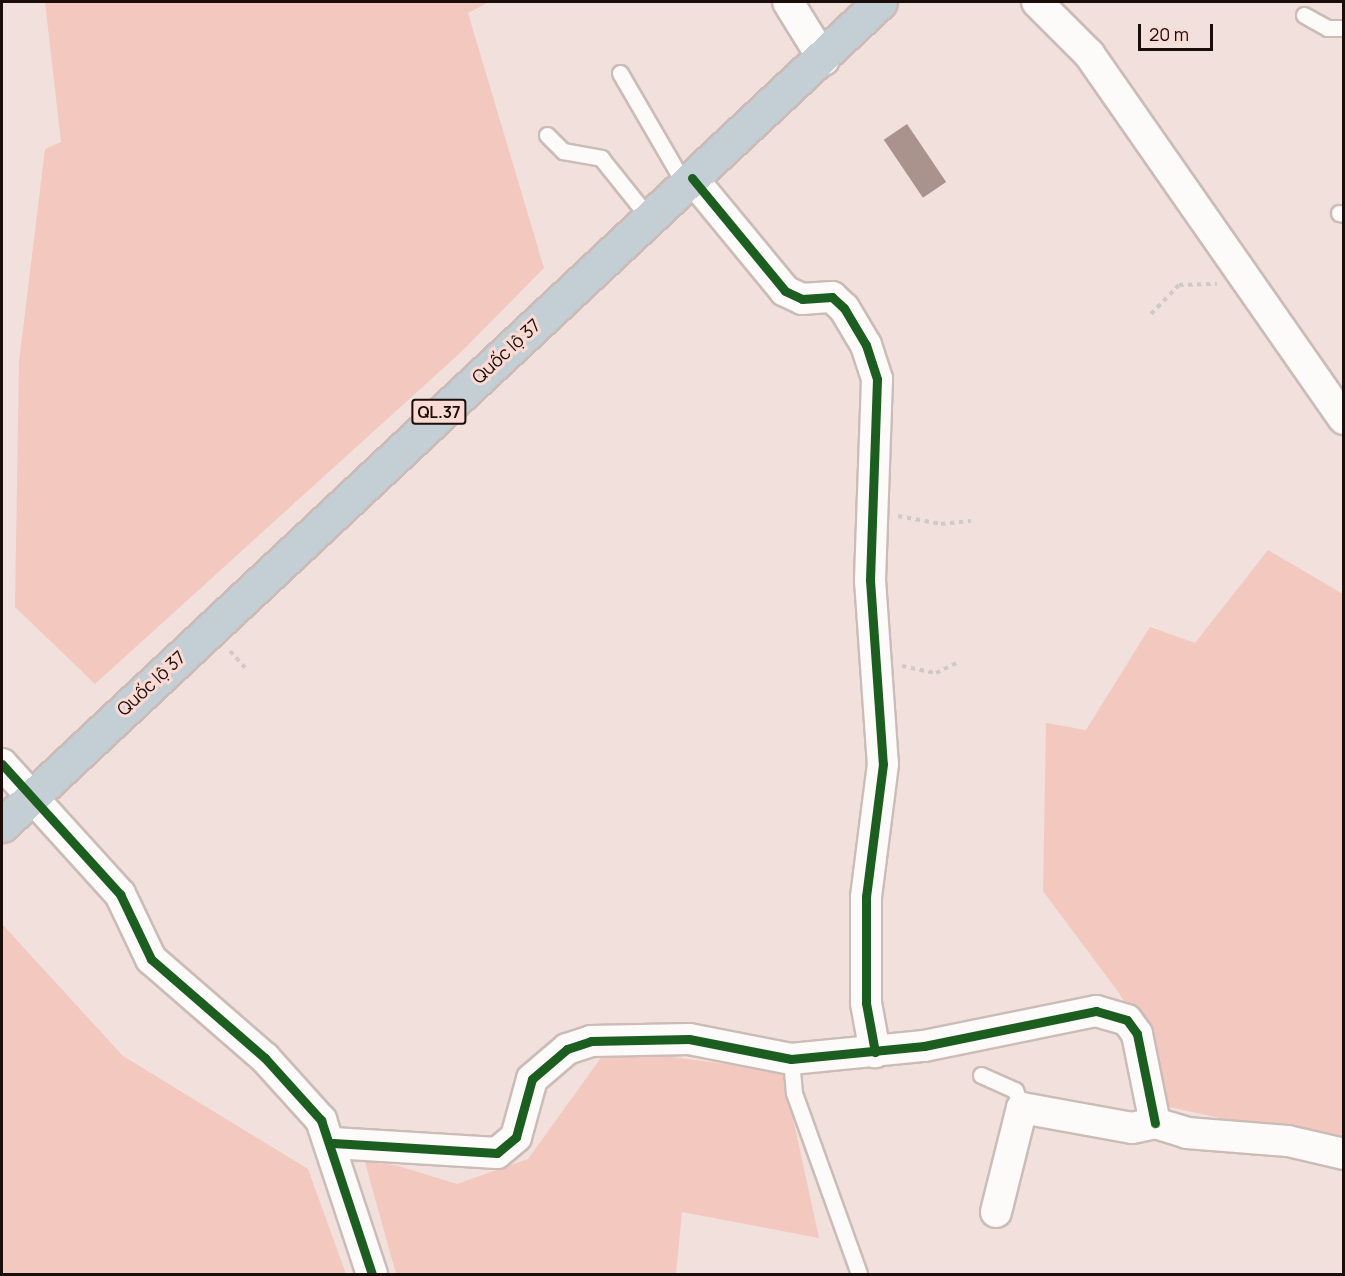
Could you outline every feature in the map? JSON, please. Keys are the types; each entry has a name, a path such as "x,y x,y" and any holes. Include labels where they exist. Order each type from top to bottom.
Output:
{"highway":[{"name":"Quốc lộ 37","path":"2,825 649,218 824,60 880,2"}],"street":[{"path":"788,2 824,60"},
{"path":"1037,2 1089,54 1238,271 1344,419"},
{"path":"689,182 785,291 802,299 832,297 866,345 879,397 870,580 883,764 866,897 866,1003 875,1052"},
{"path":"2,764 124,900 151,958 266,1058 306,1101 333,1143 372,1275"},
{"path":"333,1143 497,1154 516,1137 532,1079 567,1049 591,1041 689,1039 792,1059 875,1052 1096,1011 1127,1020 1137,1034 1155,1124"},
{"path":"996,1212 1016,1114 1022,1108 1132,1128 1155,1124 1187,1133 1288,1141 1344,1155"}],"lane":[{"path":"1304,15 1327,28 1344,28"},
{"path":"620,73 689,182"},
{"path":"547,135 563,151 601,158 649,218"},
{"path":"792,1059 794,1093 859,1275"},
{"path":"981,1075 1015,1090 1022,1108"}],"path":[{"path":"1150,314 1179,285 1211,288 1238,271"},
{"path":"873,505 921,523 971,521"},
{"path":"877,662 936,673 959,662"}],"shaded area":[{"path":"45,2 489,2 468,13 544,268 460,353 95,684 15,607 19,362 45,149 61,142"},
{"path":"1268,550 1343,594 1343,1144 1169,1107 1153,1051 1119,993 1043,891 1046,723 1086,730 1150,627 1195,643"},
{"path":"2,924 123,1056 308,1169 346,1274 2,1274"},
{"path":"608,1048 783,1072 819,1238 682,1212 676,1274 396,1274 365,1162 395,1165 457,1184 528,1159"}],"building":[{"path":"907,124 946,182 923,198 884,140"}],"cycle path":[{"path":"692,178 785,291 802,299 832,297 844,308 866,345 877,379 870,580 883,764 866,897 866,1003 875,1052"},
{"path":"2,764 120,894 151,959 265,1058 321,1120 372,1274"},
{"path":"333,1143 497,1153 516,1137 532,1079 567,1049 591,1041 689,1039 791,1059 924,1046 1096,1011 1127,1020 1137,1034 1155,1123"}]}
